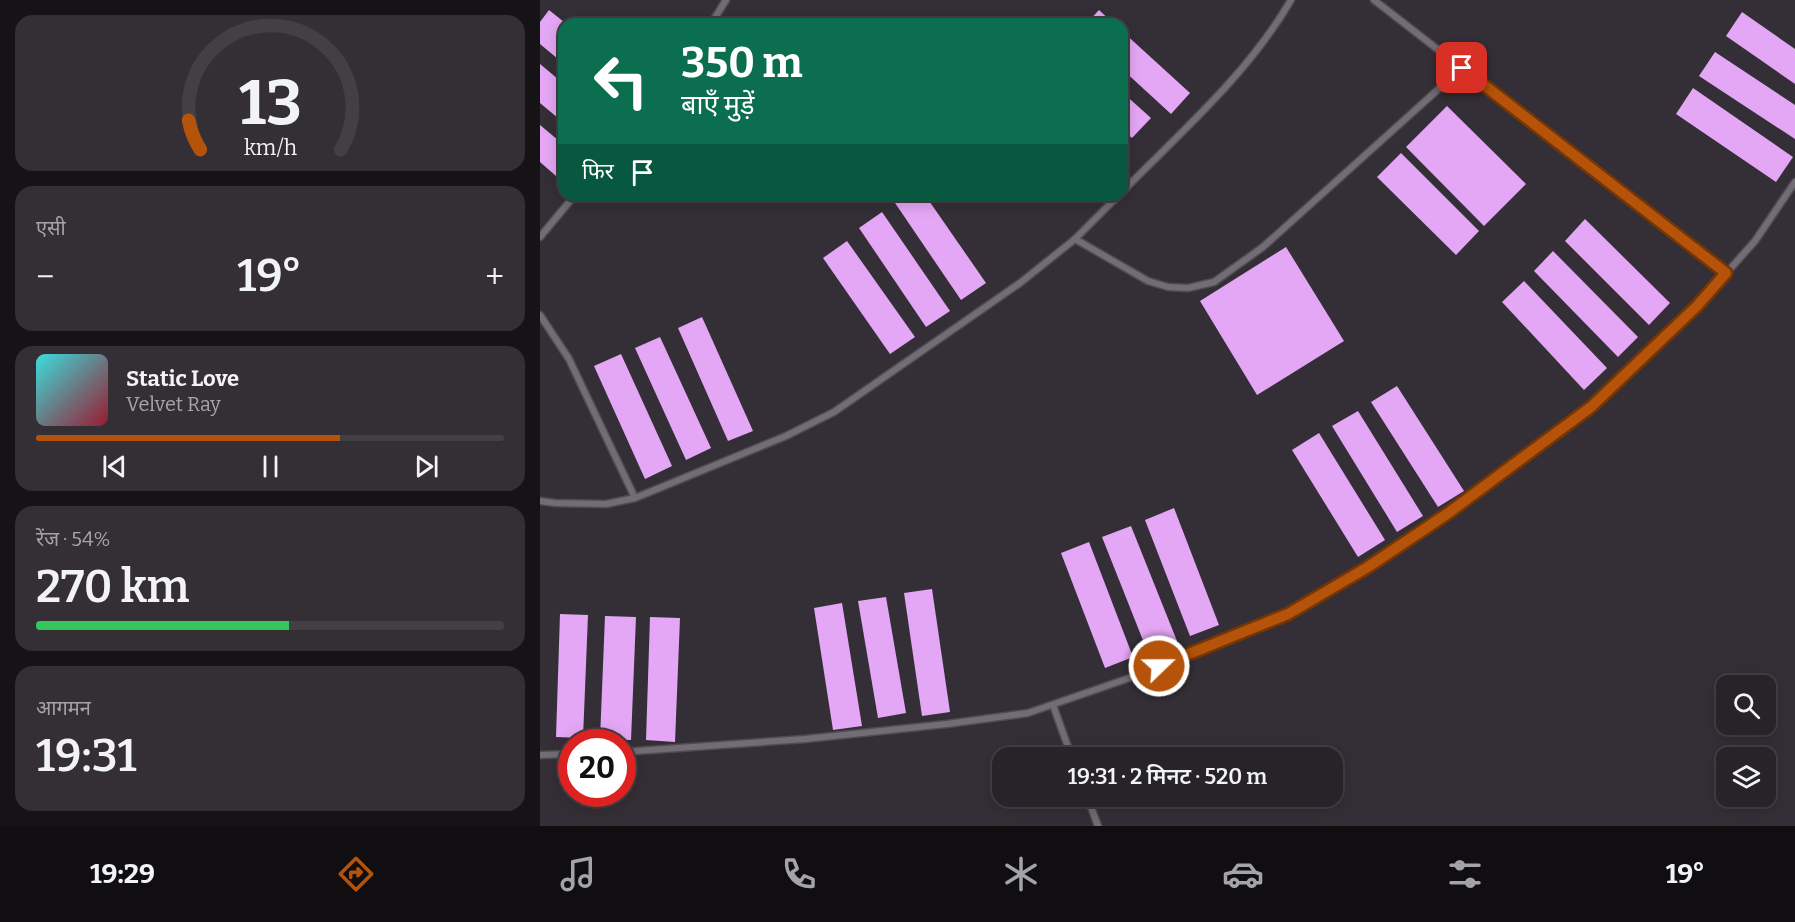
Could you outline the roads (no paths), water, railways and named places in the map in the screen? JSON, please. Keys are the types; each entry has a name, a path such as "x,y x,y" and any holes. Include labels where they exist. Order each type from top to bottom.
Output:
{"lane":[{"path":"715,18 726,0"},
{"path":"1128,185 1218,95 1258,47 1291,0"},
{"path":"1374,0 1726,273"},
{"path":"1076,239 1148,281 1168,287 1188,288 1214,282 1263,247 1462,68"},
{"path":"636,751 793,740 935,726 1028,713 1138,675 1288,614 1368,567 1447,514 1591,407 1697,306 1755,241 1795,182"},
{"path":"540,237 570,201"},
{"path":"540,501 606,504 635,498 786,436 834,412 1020,283 1076,239 1112,201"},
{"path":"540,315 569,358 635,498"},
{"path":"1053,705 1068,747"},
{"path":"540,755 558,754"},
{"path":"1091,807 1098,826"}]}
